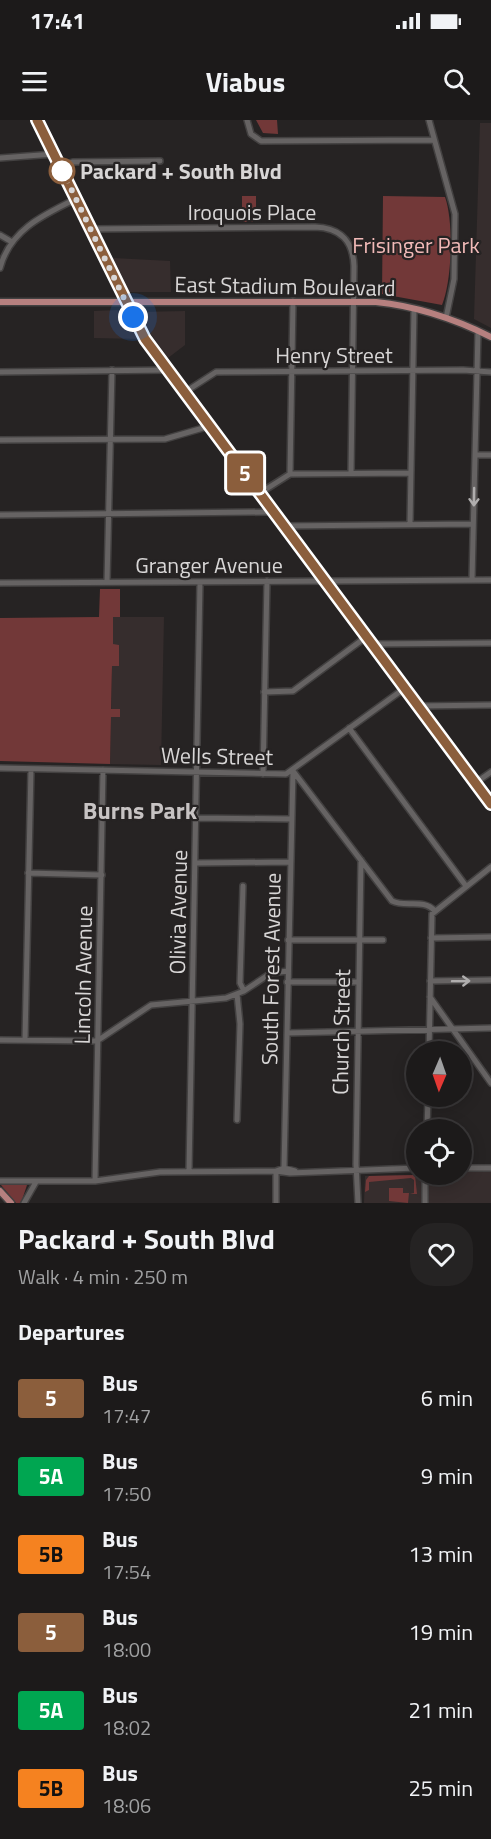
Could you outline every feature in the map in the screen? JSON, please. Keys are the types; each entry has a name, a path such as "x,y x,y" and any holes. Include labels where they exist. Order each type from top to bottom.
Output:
{"main road":[{"path":"37,120 145,339 491,804"},
{"name":"East Stadium Boulevard","path":"0,303 353,301 414,309 446,318 491,337"},
{"path":"0,1191 11,1203"}],"street":[{"path":"247,120 251,135 261,141 433,140"},
{"path":"429,120 433,140 452,195 455,214 454,279 446,318"},
{"path":"0,158 54,154"},
{"path":"60,166 73,162 160,161"},
{"path":"0,268 12,242 36,219 76,199"},
{"name":"Iroquois Place","path":"91,230 326,227 343,235 352,250 351,473"},
{"path":"0,235 12,242"},
{"path":"290,474 293,301"},
{"path":"410,524 414,309"},
{"path":"472,580 478,331"},
{"path":"107,582 112,370"},
{"path":"0,372 168,370"},
{"name":"Henry Street","path":"185,392 212,372 352,370 491,372"},
{"path":"0,440 165,439 210,426"},
{"path":"475,455 491,455"},
{"path":"260,493 290,474 411,473"},
{"path":"0,515 266,512 271,509"},
{"path":"284,526 473,524"},
{"name":"Granger Avenue","path":"0,583 491,580"},
{"path":"262,774 267,581"},
{"name":"Olivia Avenue","path":"189,1171 200,582"},
{"path":"264,692 293,691 366,638"},
{"path":"371,644 491,643"},
{"name":"Wells Street","path":"0,768 286,774 405,688"},
{"path":"418,706 491,705"},
{"path":"349,728 466,886"},
{"path":"25,1040 31,769"},
{"name":"Lincoln Avenue","path":"95,1181 104,770"},
{"path":"293,771 394,903 424,903 435,911"},
{"name":"South Forest Avenue","path":"276,1203 280,1171 287,1033 293,771"},
{"path":"476,783 491,771"},
{"path":"197,818 291,819"},
{"name":"Church Street","path":"358,1203 361,860"},
{"path":"196,863 290,862"},
{"path":"429,1041 431,916 491,867"},
{"path":"28,873 102,875"},
{"path":"243,886 240,983 244,991"},
{"path":"431,938 491,937"},
{"path":"288,940 383,940"},
{"path":"0,1040 97,1041 151,1005 216,1000 244,991 271,973 288,971"},
{"path":"430,981 491,980"},
{"path":"287,982 359,982"},
{"path":"237,994 240,1024 237,1120"},
{"path":"430,997 491,1083"},
{"path":"287,1033 491,1028"},
{"path":"0,1181 95,1181 160,1172 189,1171 406,1168"},
{"path":"472,1168 491,1168"},
{"path":"24,1203 36,1182"},
{"path":"425,1203 426,1185"}],"shaded area":[{"path":"480,123 491,123 491,328 474,319"},
{"path":"113,258 170,261 171,292 129,292"},
{"path":"117,310 125,314 140,339 94,338 94,311"},
{"path":"185,311 185,345 168,358 148,330 139,312"},
{"path":"113,617 164,617 161,765 110,764"},
{"path":"472,1171 491,1172 491,1203 364,1203 365,1176 406,1175 406,1185 472,1185"}],"green space":[{"path":"256,120 277,120 278,134 263,133"},
{"path":"242,196 256,196 256,222 242,222"},
{"name":"Frisinger Park","path":"383,196 445,197 450,221 451,251 448,282 442,305 382,294"},
{"name":"Burns Park","path":"100,589 120,589 120,617 113,617 113,644 119,645 119,666 112,666 111,709 120,709 120,717 111,717 110,764 0,761 0,618 99,617"},
{"path":"406,1175 406,1178 369,1182 369,1190 365,1192 366,1180 369,1176"},
{"path":"1,1185 27,1185 21,1203 16,1203"},
{"path":"414,1185 416,1185 417,1194 410,1194 414,1193"},
{"path":"389,1188 403,1188 403,1193 409,1193 408,1203 389,1201"}],"bus line":[{"name":"5","path":"37,120 145,339 491,804"}],"place":[{"name":"Packard + South Blvd","path":"62,171"}],"district":[{"name":"Burns Park","path":"140,810"}],"route":[{"path":"62,171 60,166 133,317"}]}
